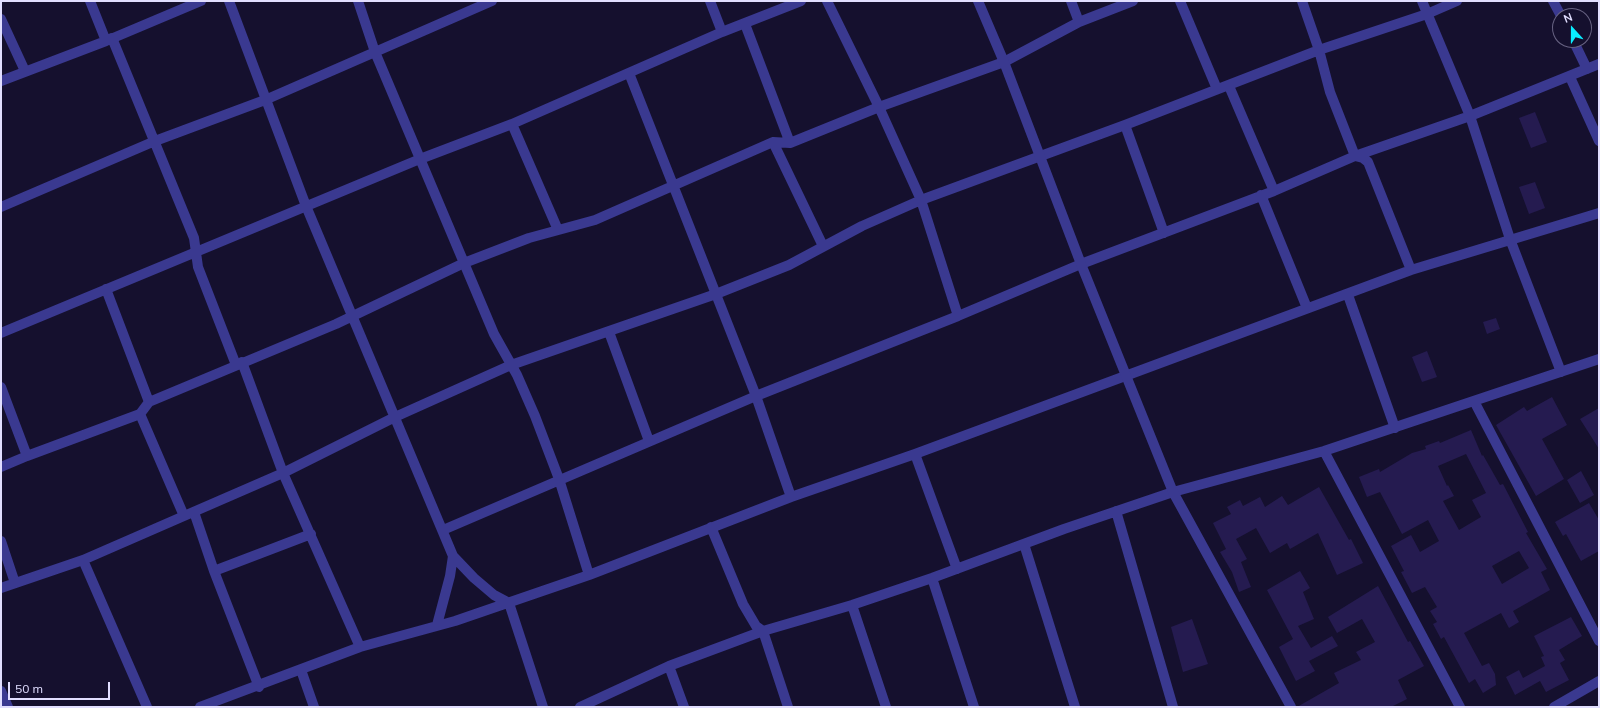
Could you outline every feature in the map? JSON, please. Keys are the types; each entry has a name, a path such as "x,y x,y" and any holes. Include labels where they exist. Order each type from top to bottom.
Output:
{"street":[{"path":"90,1 109,39 154,141 194,238 198,267 283,473 360,647"},
{"path":"1,81 201,1"},
{"path":"229,1 306,206 453,556 494,596 509,603 543,707"},
{"path":"358,1 375,52 494,334 511,365 534,416 559,479 589,574"},
{"path":"1,207 154,141 265,100 492,1"},
{"path":"710,1 722,32"},
{"path":"1,333 197,253 420,159 512,124 722,32 800,1"},
{"path":"828,1 879,107 921,200 958,316"},
{"path":"978,1 1004,62 1081,264 1173,492 1291,707"},
{"path":"1071,1 1079,22"},
{"path":"1,467 140,414 149,402 336,324 464,263 529,238 595,220 773,142 790,143 879,107 1004,62 1079,22 1133,1"},
{"path":"1180,1 1217,89"},
{"path":"1302,1 1319,50 1330,92 1355,156"},
{"path":"1422,1 1470,116 1510,239 1561,372"},
{"path":"1,588 83,560 194,512 283,473 395,417 511,365 716,294 789,265 862,226 921,200 1125,125 1217,89 1229,86 1319,50 1427,14 1457,1"},
{"path":"1,19 25,71"},
{"path":"745,24 790,143"},
{"path":"1577,48 1587,69"},
{"path":"443,530 559,479 756,396 958,316 1081,264 1274,191 1355,156 1470,116 1570,77 1599,64"},
{"path":"629,73 672,186 756,396 791,497"},
{"path":"1570,77 1599,141"},
{"path":"1229,86 1274,191"},
{"path":"512,124 558,230"},
{"path":"1125,125 1164,232"},
{"path":"773,142 823,246"},
{"path":"1355,156 1363,158 1368,162 1410,270"},
{"path":"1261,195 1308,308"},
{"path":"200,707 259,687 360,647 509,603 791,497 915,454 1125,375 1308,308 1348,295 1410,270 1599,213"},
{"path":"106,289 149,402"},
{"path":"1348,295 1394,428"},
{"path":"609,332 649,441"},
{"path":"584,706 670,666 763,631 852,605 932,578 1116,511 1173,492 1324,451 1599,359"},
{"path":"1,387 27,456"},
{"path":"1474,401 1599,641"},
{"path":"140,414 184,516"},
{"path":"1324,451 1460,707"},
{"path":"915,454 957,569"},
{"path":"1116,511 1172,707"},
{"path":"194,512 214,571 259,687"},
{"path":"711,527 742,604 756,626 763,631 788,707"},
{"path":"214,571 311,534"},
{"path":"1,542 15,583"},
{"path":"1024,544 1075,707"},
{"path":"437,625 450,576 453,556"},
{"path":"83,560 147,707"},
{"path":"932,578 974,707"},
{"path":"852,605 886,707"},
{"path":"670,666 684,707"},
{"path":"301,670 314,707"},
{"path":"1554,707 1599,681"},
{"path":"1,691 8,707"}],"building":[{"path":"1535,112 1547,142 1531,148 1519,118"},
{"path":"1535,182 1545,208 1529,214 1519,187"},
{"path":"1496,318 1500,329 1487,334 1483,322"},
{"path":"1427,351 1437,377 1422,382 1412,357"},
{"path":"1552,397 1567,425 1542,439 1564,479 1536,496 1496,425 1524,407 1527,411"},
{"path":"1599,408 1599,449 1580,419"},
{"path":"1471,430 1482,456 1483,455 1500,485 1503,484 1528,532 1526,533 1547,569 1541,572 1550,590 1513,611 1519,622 1509,628 1501,613 1464,633 1482,666 1489,663 1495,674 1496,685 1483,693 1475,679 1469,683 1444,637 1441,639 1433,624 1437,622 1430,611 1437,607 1425,587 1412,593 1401,572 1404,571 1391,546 1411,535 1420,552 1439,541 1428,520 1402,534 1380,492 1367,497 1359,477 1379,469 1380,472 1412,453 1426,449 1425,446 1439,441 1440,443","holes":["1466,454 1486,493 1472,500 1481,517 1459,530 1443,501 1454,496 1448,485 1447,486 1438,466","1519,551 1529,568 1502,584 1492,566"]},
{"path":"1581,471 1594,495 1580,503 1567,480"},
{"path":"1319,487 1349,540 1351,539 1363,563 1337,575 1318,533 1290,549 1287,543 1270,553 1256,528 1236,539 1247,559 1241,562 1251,587 1239,592 1232,572 1220,552 1226,549 1213,523 1231,514 1227,507 1240,500 1243,506 1260,497 1265,507 1282,496 1288,505"},
{"path":"1589,503 1599,520 1599,551 1581,561 1566,534 1563,536 1555,522"},
{"path":"1300,571 1310,588 1303,592 1314,619 1298,626 1311,648 1332,636 1338,646 1309,661 1315,671 1296,681 1279,647 1293,639 1267,590"},
{"path":"1378,586 1408,642 1410,641 1424,666 1398,680 1407,699 1391,707 1297,707 1339,683 1334,673 1361,660 1356,652 1375,642 1362,619 1337,633 1328,617"},
{"path":"1571,617 1582,636 1559,650 1565,660 1560,663 1569,680 1546,692 1540,681 1515,695 1506,677 1519,670 1523,678 1545,666 1541,657 1544,656 1534,636"},
{"path":"1192,619 1208,664 1183,672 1171,627"}]}
